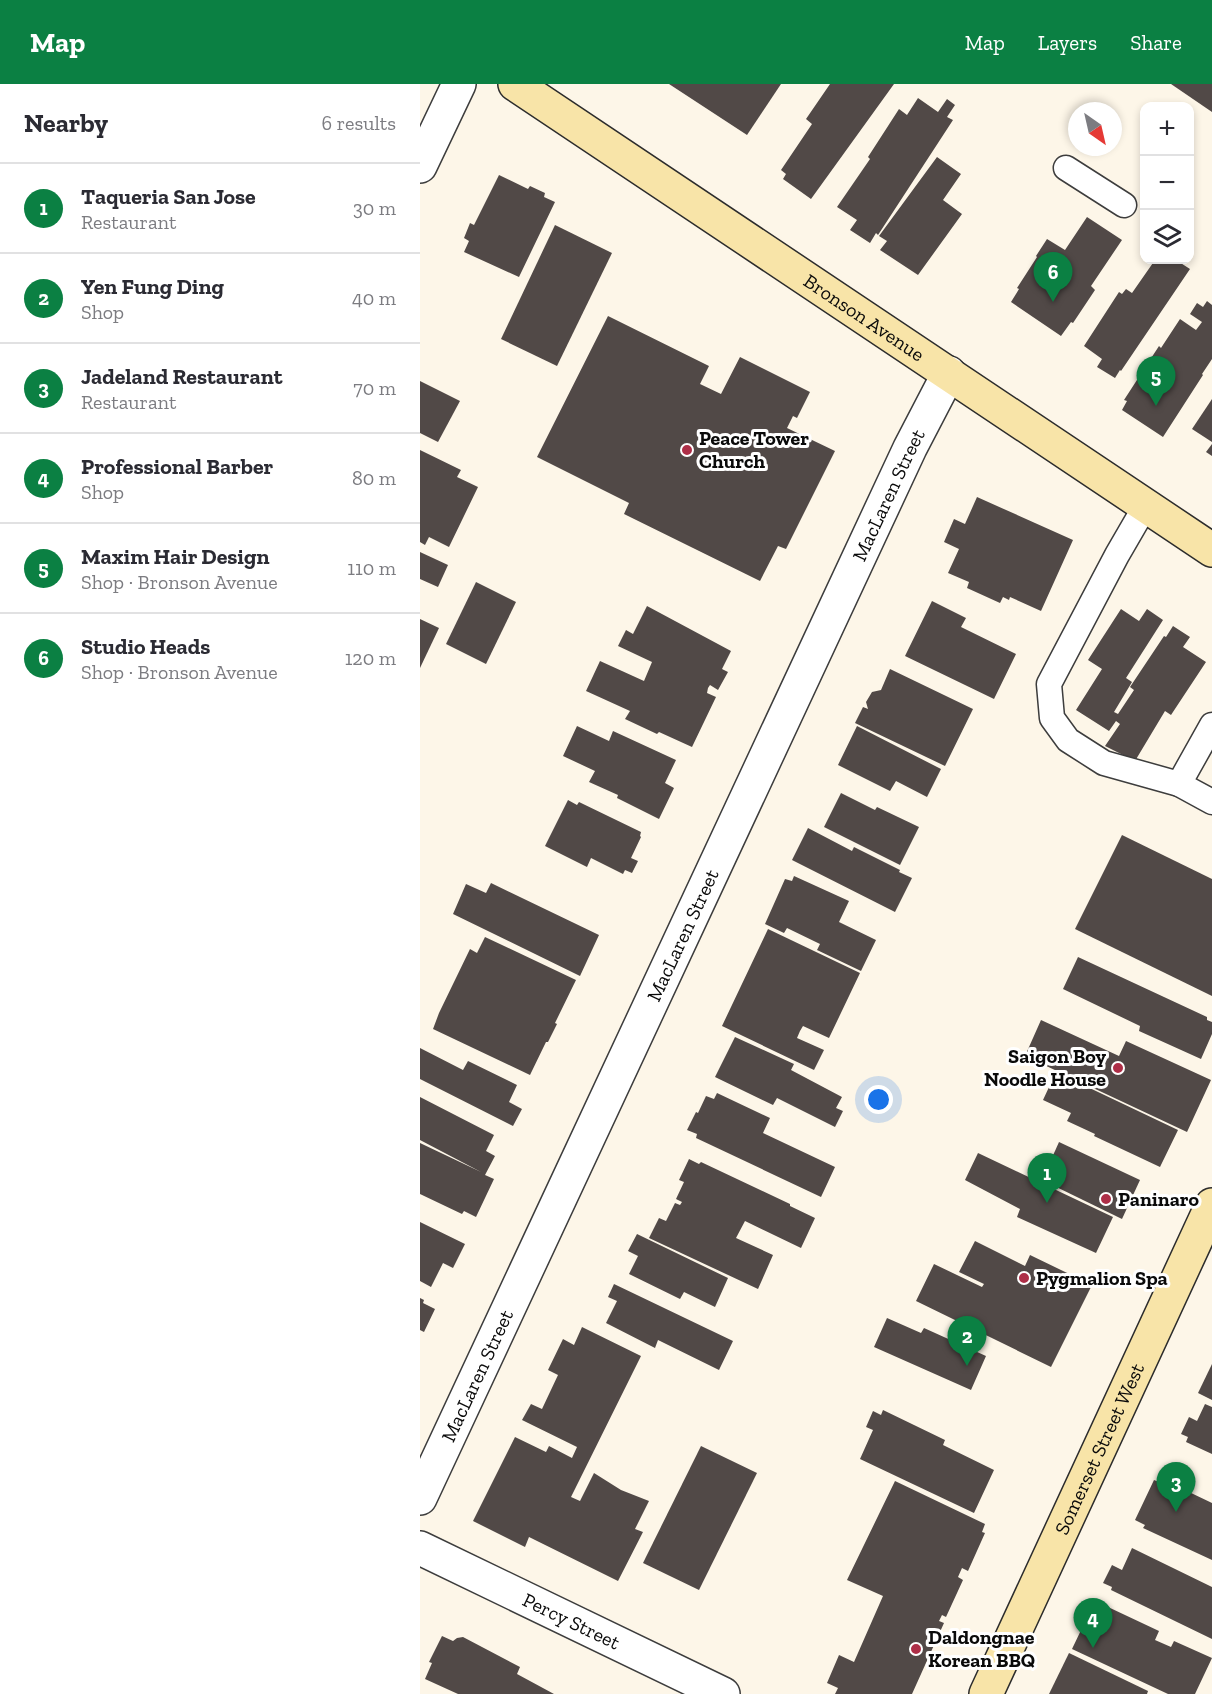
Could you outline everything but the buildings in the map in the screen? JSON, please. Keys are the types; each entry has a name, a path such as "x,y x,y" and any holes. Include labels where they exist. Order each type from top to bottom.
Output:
{"main road":[{"name":"Bronson Avenue","path":"515,84 1212,550"},
{"name":"Somerset Street West","path":"986,1694 1212,1205"}],"street":[{"path":"420,166 459,84"},
{"name":"MacLaren Street","path":"420,1498 910,448 949,374"},
{"name":"Percy Street","path":"420,1548 723,1694"}],"lane":[{"path":"1066,168 1124,205"},
{"path":"1146,506 1117,555 1049,684 1052,718 1068,740 1104,763 1179,784 1212,802"},
{"path":"1179,784 1212,725"}],"place":[{"name":"Studio Heads","path":"1053,302"},
{"name":"Maxim Hair Design","path":"1156,406"},
{"name":"Peace Tower Church","path":"687,450"},
{"name":"Saigon Boy Noodle House","path":"1118,1068"},
{"name":"Paninaro","path":"1106,1199"},
{"name":"Taqueria San Jose","path":"1047,1203"},
{"name":"Pygmalion Spa","path":"1024,1278"},
{"name":"Yen Fung Ding","path":"967,1366"},
{"name":"Jadeland Restaurant","path":"1176,1512"},
{"name":"Professional Barber","path":"1093,1648"},
{"name":"Daldongnae Korean BBQ","path":"916,1649"}]}
